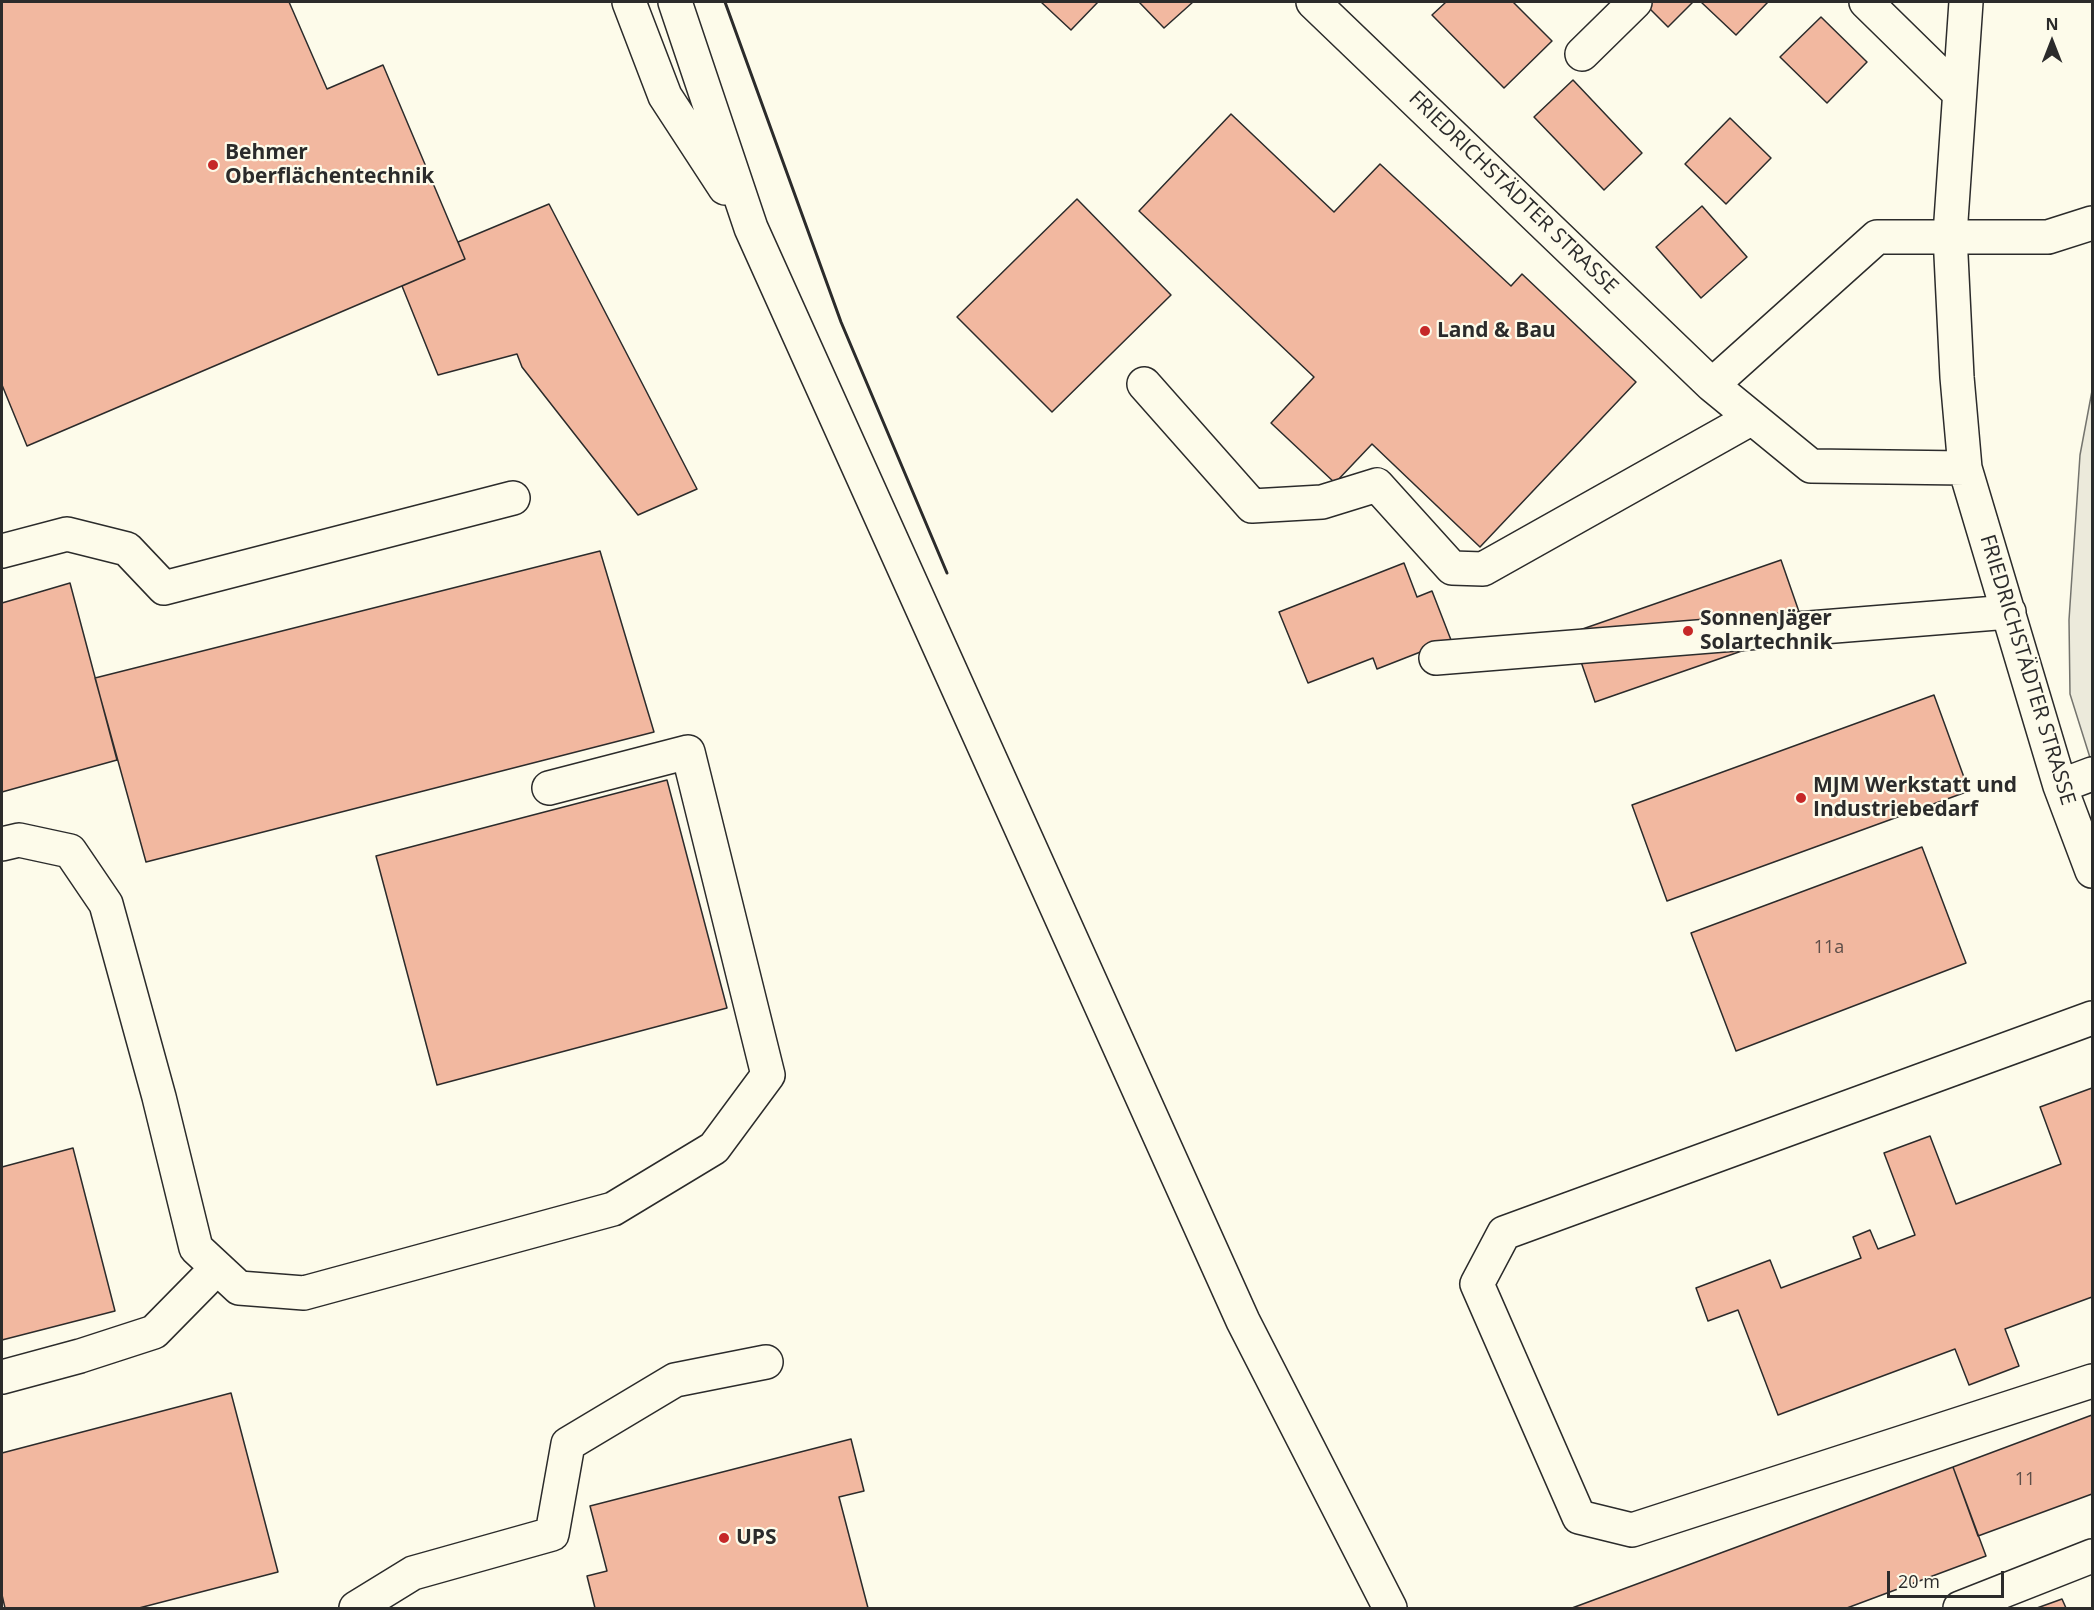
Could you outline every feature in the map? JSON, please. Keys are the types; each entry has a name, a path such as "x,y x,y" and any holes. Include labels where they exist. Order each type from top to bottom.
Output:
{"street":[{"path":"630,2 665,96 751,228"},
{"path":"675,2 751,228 1243,1321 1390,1608"},
{"name":"FRIEDRICHSTÄDTER STRASSE","path":"1313,2 1712,385 1810,466 1965,468"},
{"path":"1582,54 1635,2"},
{"path":"1866,2 1959,93"},
{"name":"FRIEDRICHSTÄDTER STRASSE","path":"1966,2 1950,235 1957,377 1965,468 2060,786 2092,872"},
{"path":"1712,385 1877,237 1950,235 2048,237 2092,223"},
{"path":"1144,384 1252,506 1322,502 1377,485 1452,568 1483,569 1752,418"},
{"path":"2,551 67,534 127,549 164,588 513,498"},
{"path":"1436,658 2008,612"},
{"path":"2,844 19,840 70,851 106,904 159,1097 196,1248 239,1288 304,1293 613,1209 714,1148 768,1075 688,752 549,788"},
{"path":"2060,786 2092,774"},
{"path":"2092,1018 1504,1233 1477,1284 1579,1517 1632,1530 2092,1381"},
{"path":"2,1377 80,1356 154,1332 217,1268"},
{"path":"356,1608 413,1573 552,1534 568,1444 675,1380 766,1362"},
{"path":"1960,1608 2092,1556"}],"shaded area":[{"path":"2092,391 2092,764 2070,694 2069,620 2080,455"}],"building":[{"name":"Behmer Oberflächentechnik","path":"2,2 289,2 327,89 383,65 465,259 27,446 2,385"},
{"path":"1041,2 1098,2 1071,30"},
{"path":"1139,2 1193,2 1164,28"},
{"path":"1446,2 1513,2 1552,41 1504,88 1432,15"},
{"path":"1647,2 1693,2 1668,27 1645,4"},
{"path":"1701,2 1768,2 1736,35"},
{"path":"1821,17 1867,62 1827,103 1780,57"},
{"path":"1573,80 1642,153 1604,190 1534,117"},
{"name":"Land & Bau","path":"1231,114 1334,212 1380,164 1511,286 1522,274 1636,382 1480,547 1372,444 1335,483 1271,423 1314,377 1139,211"},
{"path":"1730,118 1771,158 1726,204 1685,164"},
{"path":"1077,199 1171,295 1052,412 957,317"},
{"path":"549,204 697,489 638,515 522,367 517,354 438,375 402,286 465,259 458,242"},
{"path":"1702,206 1747,257 1701,298 1656,247"},
{"path":"600,551 654,732 146,862 95,678"},
{"name":"SonnenJäger Solartechnik","path":"1781,560 1805,629 1595,702 1571,633"},
{"path":"1404,563 1417,597 1432,591 1451,640 1377,669 1373,658 1308,683 1279,612"},
{"path":"70,583 117,760 2,792 2,603"},
{"name":"MJM Werkstatt und Industriebedarf","path":"1934,695 1969,791 1667,901 1632,805"},
{"path":"667,780 727,1008 437,1085 376,856"},
{"path":"1922,847 1966,963 1736,1051 1691,933"},
{"path":"2092,1088 2092,1297 2005,1329 2019,1366 1969,1385 1955,1349 1778,1415 1738,1310 1708,1321 1696,1288 1770,1260 1781,1288 1861,1258 1853,1237 1870,1230 1878,1249 1915,1235 1884,1153 1930,1136 1956,1204 2061,1164 2040,1107"},
{"path":"73,1148 115,1311 2,1340 2,1167"},
{"path":"231,1393 278,1572 139,1608 5,1608 2,1595 2,1453"},
{"path":"2092,1415 2092,1494 1978,1536 1953,1467"},
{"name":"UPS","path":"851,1439 864,1491 839,1497 868,1608 595,1608 587,1576 607,1571 590,1506"},
{"path":"1953,1467 1986,1556 1847,1608 1572,1608"},
{"path":"2062,1599 2066,1608 2037,1608"}],"wall":[{"path":"725,2 841,322 947,573"}],"place":[{"name":"Behmer Oberflächentechnik","path":"213,165"},
{"name":"Land & Bau","path":"1425,331"},
{"name":"SonnenJäger Solartechnik","path":"1688,631"},
{"name":"MJM Werkstatt und Industriebedarf","path":"1801,798"},
{"name":"UPS","path":"724,1538"}]}
